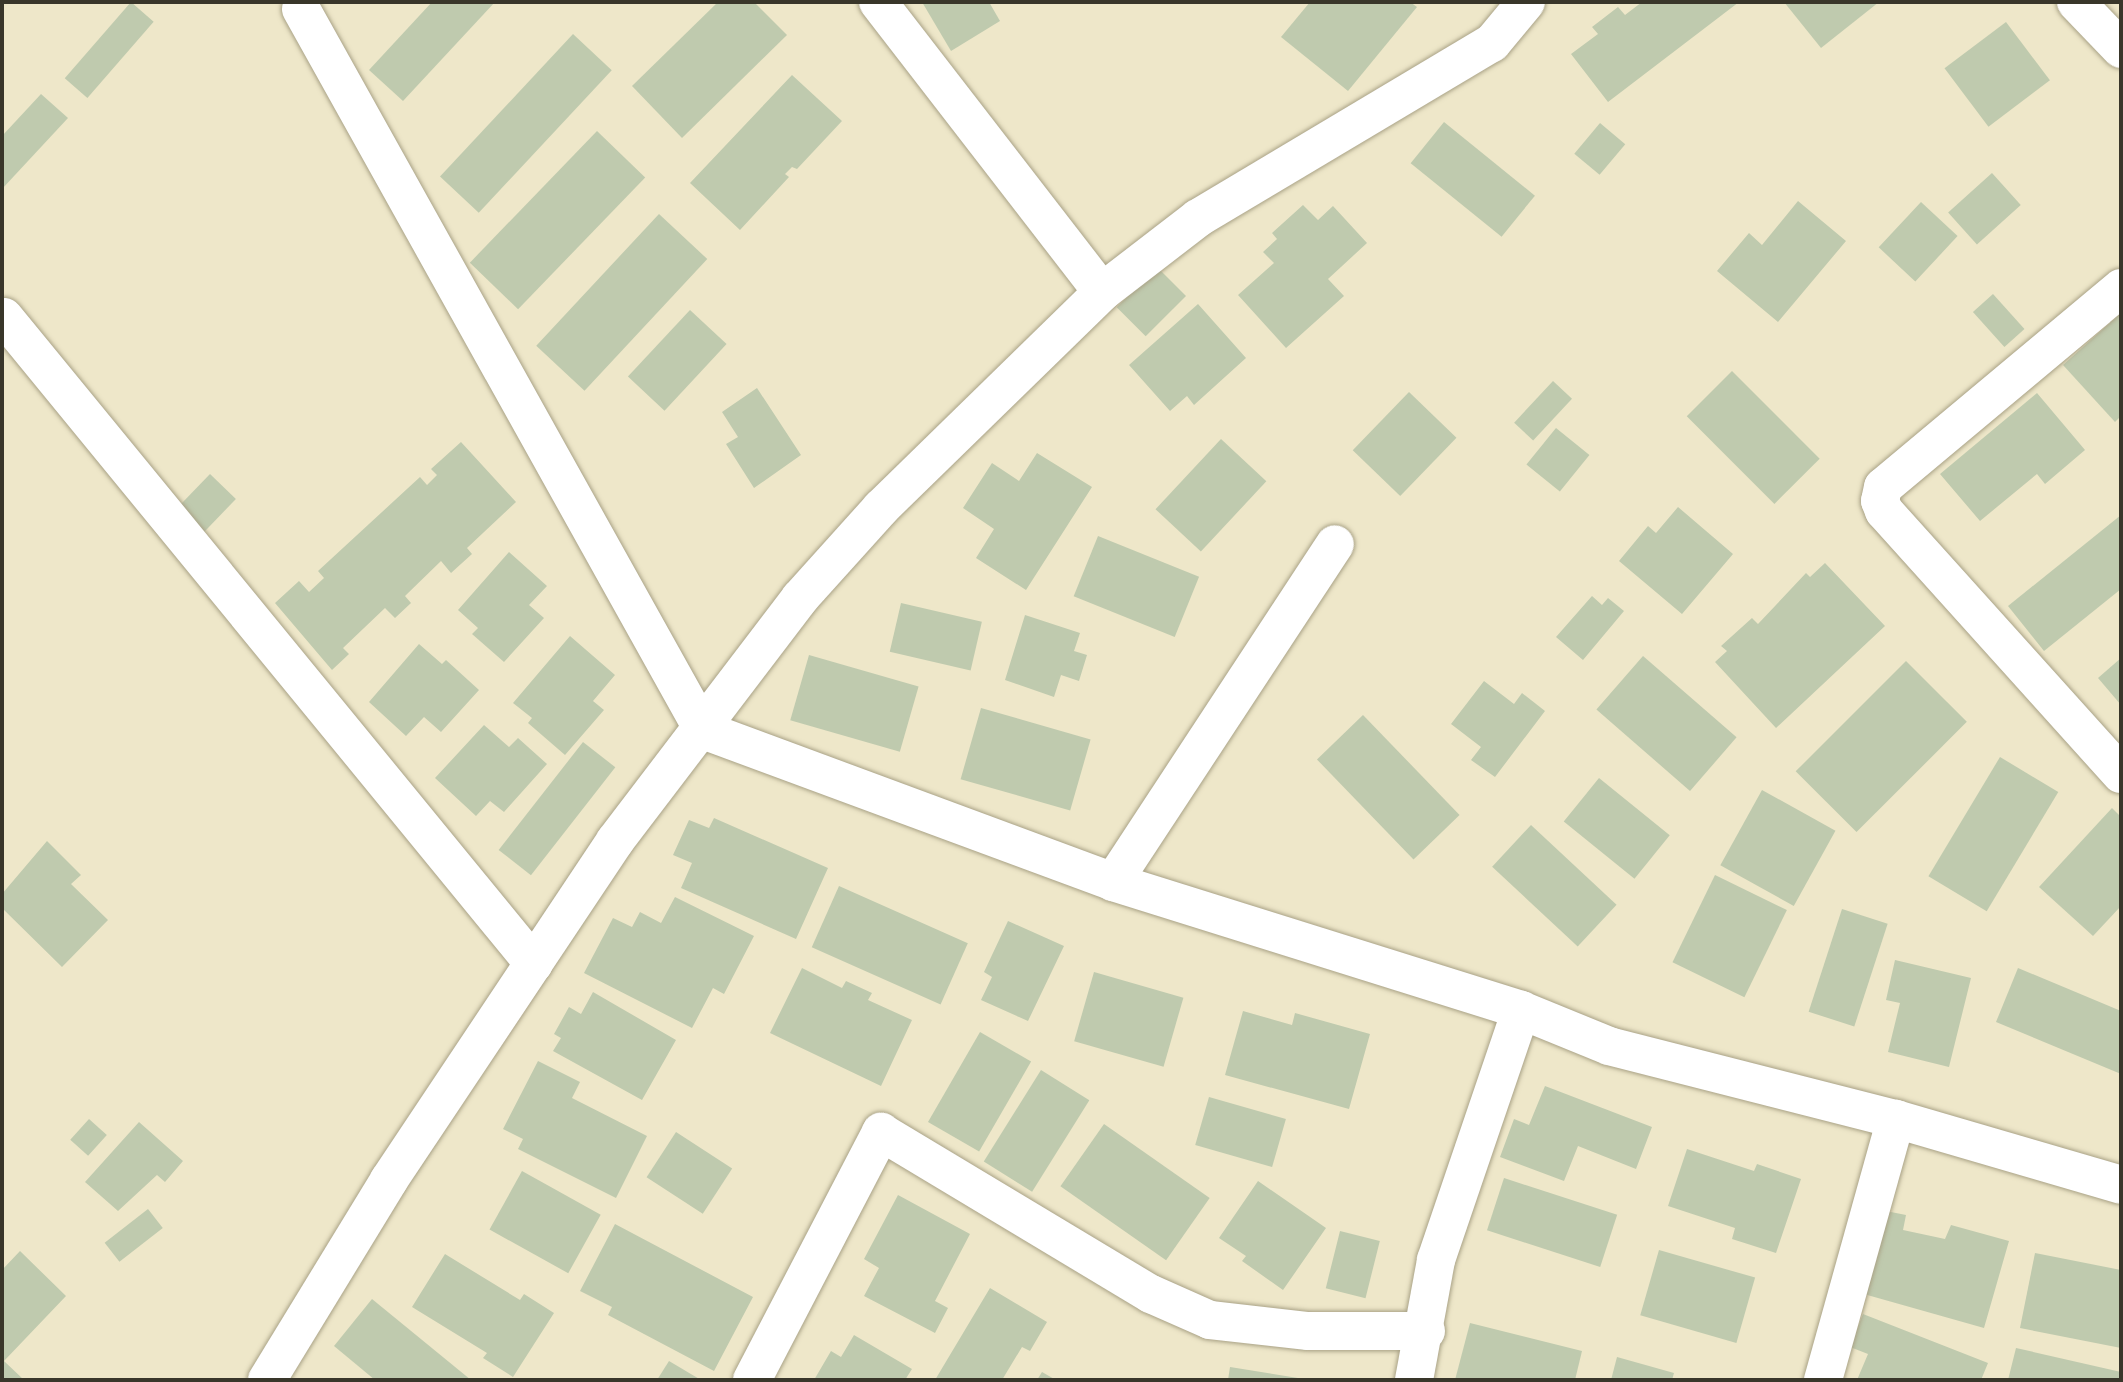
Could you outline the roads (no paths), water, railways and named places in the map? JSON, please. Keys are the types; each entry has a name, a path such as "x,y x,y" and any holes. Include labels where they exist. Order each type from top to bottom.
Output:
{"street":[{"path":"878,2 1102,292"},
{"path":"267,1380 389,1180 615,841 704,730 800,598 836,558 1102,292 1198,218 1492,43 1526,2"},
{"path":"2076,2 2121,49"},
{"path":"302,9 704,730 1113,882 1521,1010 1609,1046 1896,1119 2121,1185"},
{"path":"2121,288 1883,487 1881,500 1884,511 2121,775"},
{"path":"4,317 534,964"},
{"path":"1113,882 1335,544"},
{"path":"1414,1380 1426,1331 1436,1260 1521,1010"},
{"path":"1823,1380 1896,1119"},
{"path":"752,1380 881,1132 1151,1294 1210,1320 1308,1331 1426,1331"}]}
